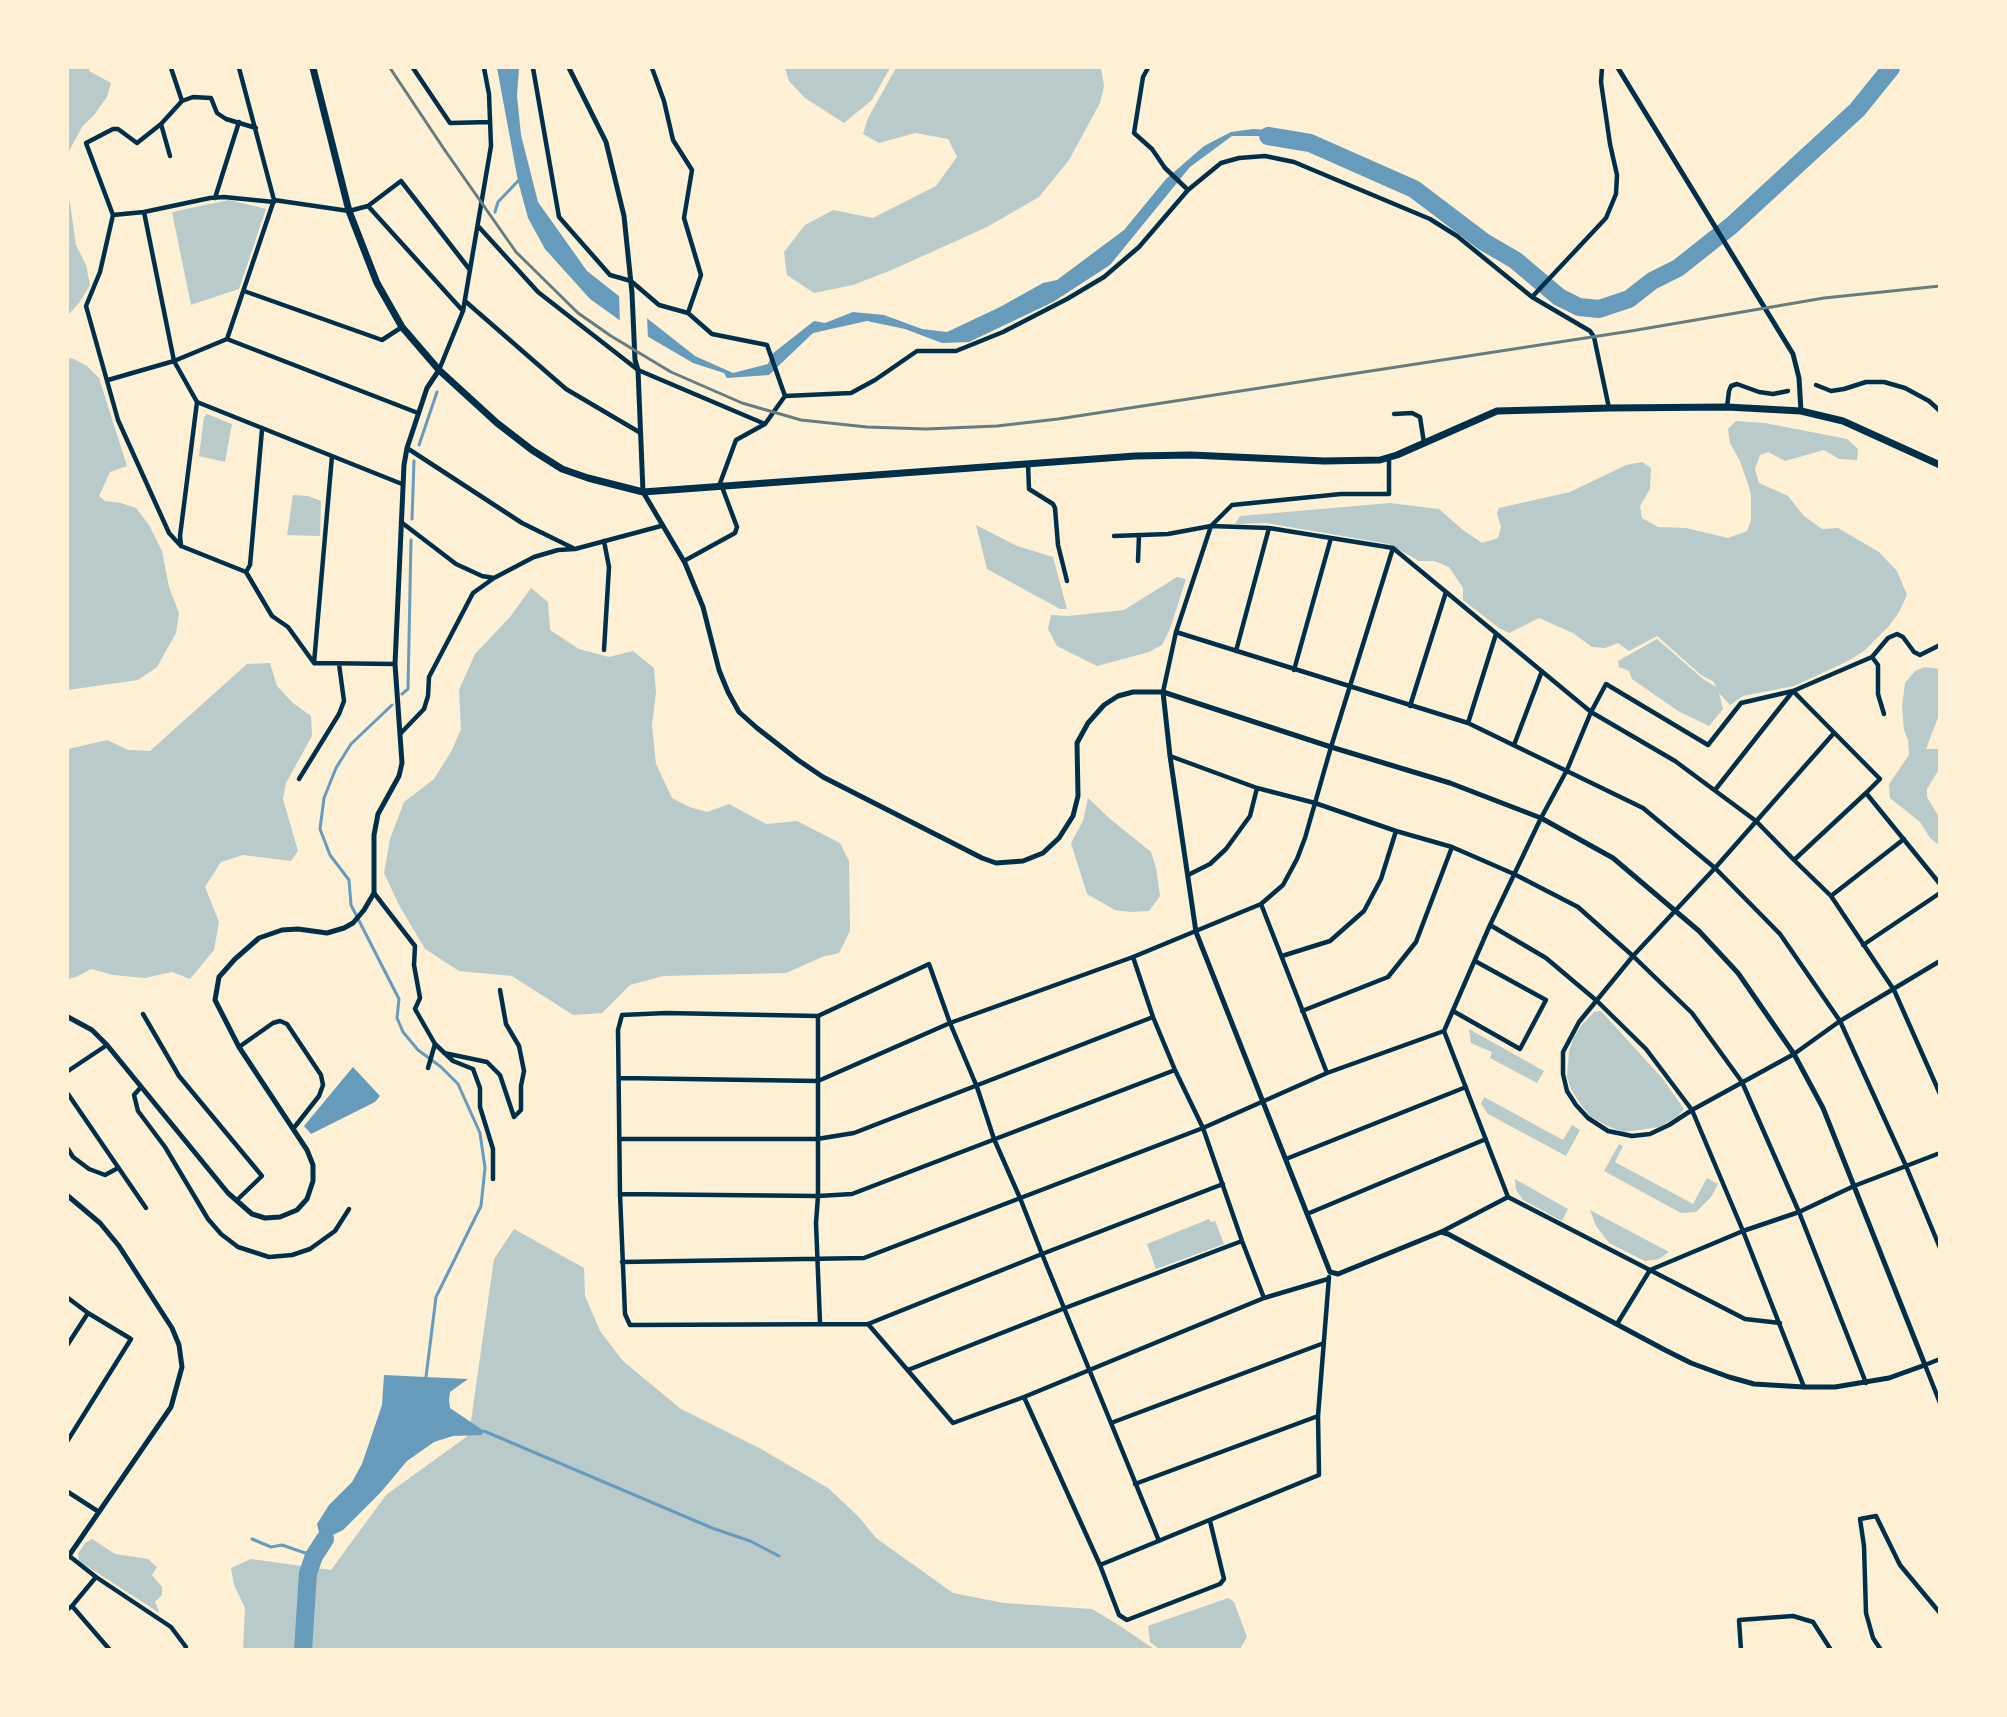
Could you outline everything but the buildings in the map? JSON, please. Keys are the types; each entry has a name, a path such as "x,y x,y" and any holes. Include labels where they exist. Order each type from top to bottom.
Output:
{"main road":[{"path":"313,68 349,211 377,283 402,327 439,370 497,423 532,450 562,468 588,478 643,492 1169,455 1323,461 1380,460 1497,411 1609,408 1727,407 1801,411 1843,421 1940,465"}],"street":[{"path":"171,68 182,101"},
{"path":"226,339 274,201 239,68"},
{"path":"413,68 450,123 490,122"},
{"path":"68,1017 92,1030 221,1185 252,1214 265,1218 280,1217 297,1210 307,1198 313,1181 313,1165 307,1150 239,1047 215,1000 219,977 259,938 282,930 297,929 327,933 345,928 353,923 374,893 374,835 378,814 399,777 402,763 395,664 402,484 407,448 418,412 427,388 439,370 463,310 471,271 491,146 489,94 484,68"},
{"path":"533,68 559,217 610,275 631,281 659,305 688,313 712,334 767,345 785,396"},
{"path":"569,68 606,142 624,216 632,293 635,360 638,370 643,492 684,561 703,607 719,670 739,712 790,754 824,777 996,863 1023,861 1042,852 1059,838 1073,816 1078,796 1077,743 1095,714 1118,696 1133,692 1163,692 1330,747 1450,783 1541,818 1613,858 1700,931 1738,973 1794,1054 1823,1108 1940,1403"},
{"path":"652,68 664,101 673,140 692,170 684,218 701,275 688,313"},
{"path":"1148,68 1143,77 1134,133 1152,149 1186,189"},
{"path":"1534,295 1606,218 1616,194 1617,176 1601,82 1602,68"},
{"path":"1618,68 1792,354 1799,378 1801,411"},
{"path":"256,128 226,119 217,113 211,98 193,97 182,101 161,124 137,143 118,129 113,129 86,143 113,215 100,272 86,306 118,420 153,502 169,533 181,546 246,572 272,616 288,627 314,663"},
{"path":"215,198 238,122"},
{"path":"161,124 170,156"},
{"path":"785,396 851,393 875,380 917,351 956,351 1003,332 1067,300 1104,277 1139,247 1186,189 1221,163 1239,158 1265,156 1294,162 1430,219 1457,236 1534,295 1579,323 1594,337 1609,408"},
{"path":"113,215 144,212 215,198 274,201 349,211 368,206 401,181 471,271"},
{"path":"368,206 463,310"},
{"path":"144,212 174,361 197,402 180,536 181,546"},
{"path":"478,226 538,292 638,370 765,424"},
{"path":"244,291 382,340 402,327"},
{"path":"465,301 566,389 639,432"},
{"path":"108,380 174,361 226,339 418,412"},
{"path":"1816,385 1831,391 1866,382 1884,382 1905,388 1929,401 1940,411"},
{"path":"1727,407 1731,386 1737,384 1773,394 1788,391"},
{"path":"684,561 735,533 737,527 720,487 736,440 765,424 785,396"},
{"path":"197,402 262,430 402,484"},
{"path":"1394,414 1412,413 1420,417 1424,443"},
{"path":"246,572 250,566 262,430"},
{"path":"407,448 522,523 575,549"},
{"path":"314,663 332,456"},
{"path":"1100,1564 1319,1475 1318,1416 1329,1276 1286,1159 1196,932 1163,692 1176,632 1211,526 1232,505 1341,494 1389,494 1389,457"},
{"path":"1028,464 1029,489 1053,504 1055,508 1059,545 1067,581"},
{"path":"401,522 456,564 482,576 494,578"},
{"path":"400,734 424,709 428,696 429,677 473,593 494,578 534,557 558,550 575,549 662,526"},
{"path":"1114,536 1168,534 1211,526 1269,528 1393,548 1591,712 1675,761 1756,821 1831,896 1894,990 1940,1094"},
{"path":"1236,651 1269,528"},
{"path":"1138,561 1139,535"},
{"path":"1294,670 1331,538"},
{"path":"604,541 609,567 604,650"},
{"path":"620,1078 818,1081 950,1023 1133,957 1261,904 1283,885 1298,859 1330,747 1393,548"},
{"path":"1410,706 1446,592"},
{"path":"1176,632 1468,723 1643,808 1715,868 1780,934 1840,1021 1906,1166 1940,1248"},
{"path":"1468,723 1496,634"},
{"path":"1780,1323 1745,1319 1508,1197 1444,1031 1490,925 1541,818 1567,770 1591,712 1606,684 1708,745 1741,703 1792,691 1872,657 1888,638 1897,634 1903,637 1914,652 1920,655 1940,645"},
{"path":"1872,657 1878,666 1878,694 1884,714"},
{"path":"314,663 395,664"},
{"path":"299,779 339,714 344,701 339,664"},
{"path":"1514,745 1542,671"},
{"path":"1792,691 1880,779 1794,860"},
{"path":"1714,790 1792,691"},
{"path":"1834,733 1715,868 1633,956 1579,1022 1563,1052 1563,1074 1567,1091 1575,1105 1588,1118 1608,1131 1632,1136 1650,1134 1794,1054 1840,1021 1940,961"},
{"path":"1170,756 1257,788 1314,803 1452,848 1514,874 1578,907 1633,956 1692,1013 1742,1082 1799,1212 1866,1383"},
{"path":"1188,875 1210,864 1226,849 1250,816 1257,788"},
{"path":"1866,793 1940,884"},
{"path":"1282,956 1330,941 1364,911 1381,879 1396,831"},
{"path":"1831,896 1904,839"},
{"path":"1302,1011 1388,977 1416,942 1452,848"},
{"path":"374,893 415,946 414,965 420,998 415,1009 435,1044 453,1061 473,1069 477,1078 480,1088 480,1107 493,1149 493,1179"},
{"path":"1863,945 1940,893"},
{"path":"1261,904 1327,1073"},
{"path":"1490,925 1546,958 1597,1001 1646,1049 1692,1110 1743,1231 1804,1388"},
{"path":"1133,957 1153,1017 1203,1128 1264,1298"},
{"path":"1453,1011 1520,1048 1546,1000 1475,961"},
{"path":"1159,1541 1135,1484 1065,1308 1042,1254 1020,1198 994,1139 977,1087 950,1023 929,964 818,1016 666,1013 622,1015 618,1030 620,1194 625,1314 630,1325 868,1324 1042,1254 1223,1184"},
{"path":"444,1053 487,1062 500,1075 514,1117 521,1110 521,1086 524,1071 519,1047 506,1023 500,990"},
{"path":"143,1014 179,1076 262,1176 237,1200"},
{"path":"818,1016 817,1258 820,1323"},
{"path":"620,1139 817,1139 854,1133 1153,1017"},
{"path":"239,1047 273,1023 280,1021 287,1024 321,1075 323,1085 319,1096 293,1130"},
{"path":"622,1262 864,1258 1203,1128 1327,1073 1444,1031"},
{"path":"428,1067 435,1044"},
{"path":"68,1071 106,1045"},
{"path":"620,1194 818,1196 852,1194 1175,1070"},
{"path":"141,1087 134,1095 138,1111 165,1147 208,1219 221,1234 238,1247 269,1257 292,1255 310,1249 335,1231 350,1209"},
{"path":"1286,1159 1466,1087"},
{"path":"68,1094 146,1208"},
{"path":"1307,1214 1486,1139"},
{"path":"68,1149 73,1157 88,1169 105,1175 118,1168"},
{"path":"1617,1324 1650,1270 1743,1231 1799,1212 1854,1186 1940,1153"},
{"path":"68,1196 100,1223 119,1246 172,1328 179,1345 182,1367 171,1407 68,1556 171,1627 186,1647 185,1650"},
{"path":"868,1324 953,1423 1024,1397 1264,1298 1338,1274 1441,1232 1508,1197"},
{"path":"1441,1232 1691,1363 1754,1384 1804,1388 1866,1383 1889,1378 1940,1359"},
{"path":"908,1370 1242,1241"},
{"path":"68,1298 131,1339 68,1440"},
{"path":"68,1344 88,1313"},
{"path":"1111,1423 1323,1343"},
{"path":"1024,1397 1100,1564 1119,1615 1127,1620 1220,1584 1224,1579 1210,1521"},
{"path":"1135,1484 1318,1416"},
{"path":"68,1492 99,1512"},
{"path":"1881,1650 1873,1638 1866,1613 1864,1546 1860,1519 1876,1516 1900,1565 1940,1613"},
{"path":"96,1577 70,1608 110,1650"},
{"path":"1741,1650 1739,1620 1792,1616 1813,1622 1831,1650"}],"shaded area":[{"path":"68,68 90,68 89,71 111,83 107,97 82,127 68,153"},
{"path":"785,68 890,68 872,100 844,123 805,98 789,81"},
{"path":"896,68 1101,68 1104,86 1100,103 1069,160 1039,197 987,227 894,269 853,285 814,293 787,275 784,252 805,225 833,210 873,218 936,186 957,157 948,139 915,133 879,143 863,134 868,118"},
{"path":"68,199 76,245 86,265 90,285 68,315"},
{"path":"229,200 266,209 239,289 191,305 172,212"},
{"path":"68,358 87,366 99,378 127,466 110,472 99,496 105,501 136,508 149,525 162,551 169,587 179,613 176,633 157,667 138,680 68,690"},
{"path":"207,414 232,424 225,462 199,456 204,417"},
{"path":"1736,421 1765,423 1847,439 1858,449 1857,460 1839,459 1824,450 1785,461 1768,452 1760,455 1755,469 1759,483 1788,496 1804,516 1822,529 1838,528 1879,552 1897,571 1907,595 1889,626 1864,651 1794,686 1743,696 1730,705 1719,693 1723,709 1709,726 1678,711 1632,679 1629,671 1619,667 1618,661 1657,639 1703,679 1716,687 1714,682 1701,675 1657,636 1629,651 1618,643 1605,648 1592,647 1573,633 1539,618 1509,633 1463,600 1463,588 1449,567 1434,561 1419,561 1389,544 1266,523 1235,524 1240,516 1390,503 1439,509 1482,543 1498,538 1501,527 1497,513 1499,508 1570,492 1626,465 1642,462 1651,468 1650,489 1640,506 1642,518 1658,527 1686,528 1728,538 1747,531 1751,520 1751,495 1748,484 1740,461 1730,443 1728,429"},
{"path":"293,495 308,496 321,501 320,536 287,535"},
{"path":"976,525 1017,546 1053,557 1067,609 1060,609 987,569"},
{"path":"1177,577 1186,579 1170,629 1162,645 1149,652 1097,666 1057,646 1048,629 1051,615 1068,616 1124,610"},
{"path":"531,588 548,602 550,630 579,649 609,657 633,651 654,668 656,692 652,725 656,764 672,798 689,807 707,812 729,804 766,824 797,821 840,843 849,861 850,931 839,953 822,957 786,973 663,976 630,985 602,1013 573,1015 512,976 459,971 425,949 399,905 384,873 390,839 404,802 434,779 451,752 461,729 459,690 475,654 510,617"},
{"path":"270,663 277,686 293,703 311,716 312,736 286,783 283,799 298,851 291,861 243,855 221,862 205,887 219,922 214,950 190,979 172,972 145,978 113,975 91,969 68,979 68,749 107,740 128,750 150,751 247,664"},
{"path":"1925,667 1939,669 1939,715 1926,749 1939,749 1938,771 1927,789 1927,797 1939,817 1939,845 1930,838 1920,822 1890,798 1889,784 1909,755 1902,706 1905,683 1915,671"},
{"path":"1088,798 1151,852 1160,896 1149,911 1115,910 1087,894 1071,843 1083,821"},
{"path":"1601,1011 1662,1078 1684,1109 1678,1116 1659,1127 1624,1132 1607,1126 1590,1116 1579,1102 1567,1077 1569,1051 1581,1026 1594,1012"},
{"path":"1469,1029 1544,1071 1537,1083 1490,1058 1492,1052 1471,1043"},
{"path":"1484,1097 1563,1140 1572,1125 1580,1130 1566,1156 1488,1114 1481,1104"},
{"path":"1619,1144 1623,1146 1615,1162 1693,1204 1707,1178 1718,1184 1711,1197 1696,1212 1681,1213 1604,1171"},
{"path":"1515,1179 1568,1209 1562,1221 1523,1200 1516,1190"},
{"path":"1590,1210 1669,1252 1659,1259 1645,1261 1609,1243 1596,1226"},
{"path":"1209,1219 1211,1222 1215,1221 1224,1244 1156,1269 1147,1244"},
{"path":"514,1229 584,1268 585,1296 600,1331 623,1361 681,1409 761,1449 828,1488 859,1517 876,1538 953,1593 1004,1603 1092,1609 1154,1649 243,1649 245,1608 234,1585 231,1568 251,1559 331,1570 386,1495 469,1435 494,1259"},
{"path":"92,1539 115,1554 148,1559 157,1567 152,1575 162,1587 162,1595 155,1602 158,1612 79,1561 78,1554 85,1543"},
{"path":"1228,1598 1234,1602 1247,1637 1240,1649 1159,1649 1150,1642 1148,1626"}],"water":[{"path":"497,68 519,68 517,96 521,135 538,202 587,271 695,356 733,373 768,364 772,354 814,321 825,323 853,312 884,315 922,329 947,332 1000,307 1043,283 1057,280 1124,230 1166,179 1204,146 1231,132 1253,129 1270,130 1296,142 1258,136 1232,136 1190,167 1110,265 1053,302 969,342 942,343 905,329 867,321 813,333 769,375 727,378 724,373 693,363 618,319 590,299 545,249 528,218 518,181"},
{"path":"353,1067 380,1096 375,1102 311,1134 304,1126"},
{"path":"384,1375 468,1379 450,1392 450,1408 484,1431 482,1435 453,1436 434,1442 407,1461 381,1492 343,1530 325,1539 320,1536 317,1524 329,1505 352,1482 362,1464 382,1405"}],"pier":[{"path":"619,294 647,315 648,340 620,324"}],"waterway":[{"path":"1268,136 1310,143 1414,189 1484,242 1515,260 1559,297 1579,307 1599,309 1629,299 1652,281 1678,268 1731,226 1857,110 1891,68"},
{"path":"495,212 498,202 518,181"},
{"path":"419,445 437,392"},
{"path":"412,519 414,461"},
{"path":"402,694 408,689 411,540"},
{"path":"392,705 351,744 336,768 324,798 320,829 330,855 349,880 351,905 399,999 397,1018 403,1032 418,1050 441,1067 458,1084 480,1133 485,1168 481,1206 436,1297 426,1377"},
{"path":"484,1431 712,1528 750,1541 779,1556"},
{"path":"252,1539 271,1547 282,1545 314,1556"},
{"path":"303,1650 308,1573 314,1556 325,1539"}],"railway":[{"path":"390,68 516,252 578,313 671,372 742,403 801,420 867,427 926,429 997,426 1058,419 1631,331 1824,298 1940,286"}]}
